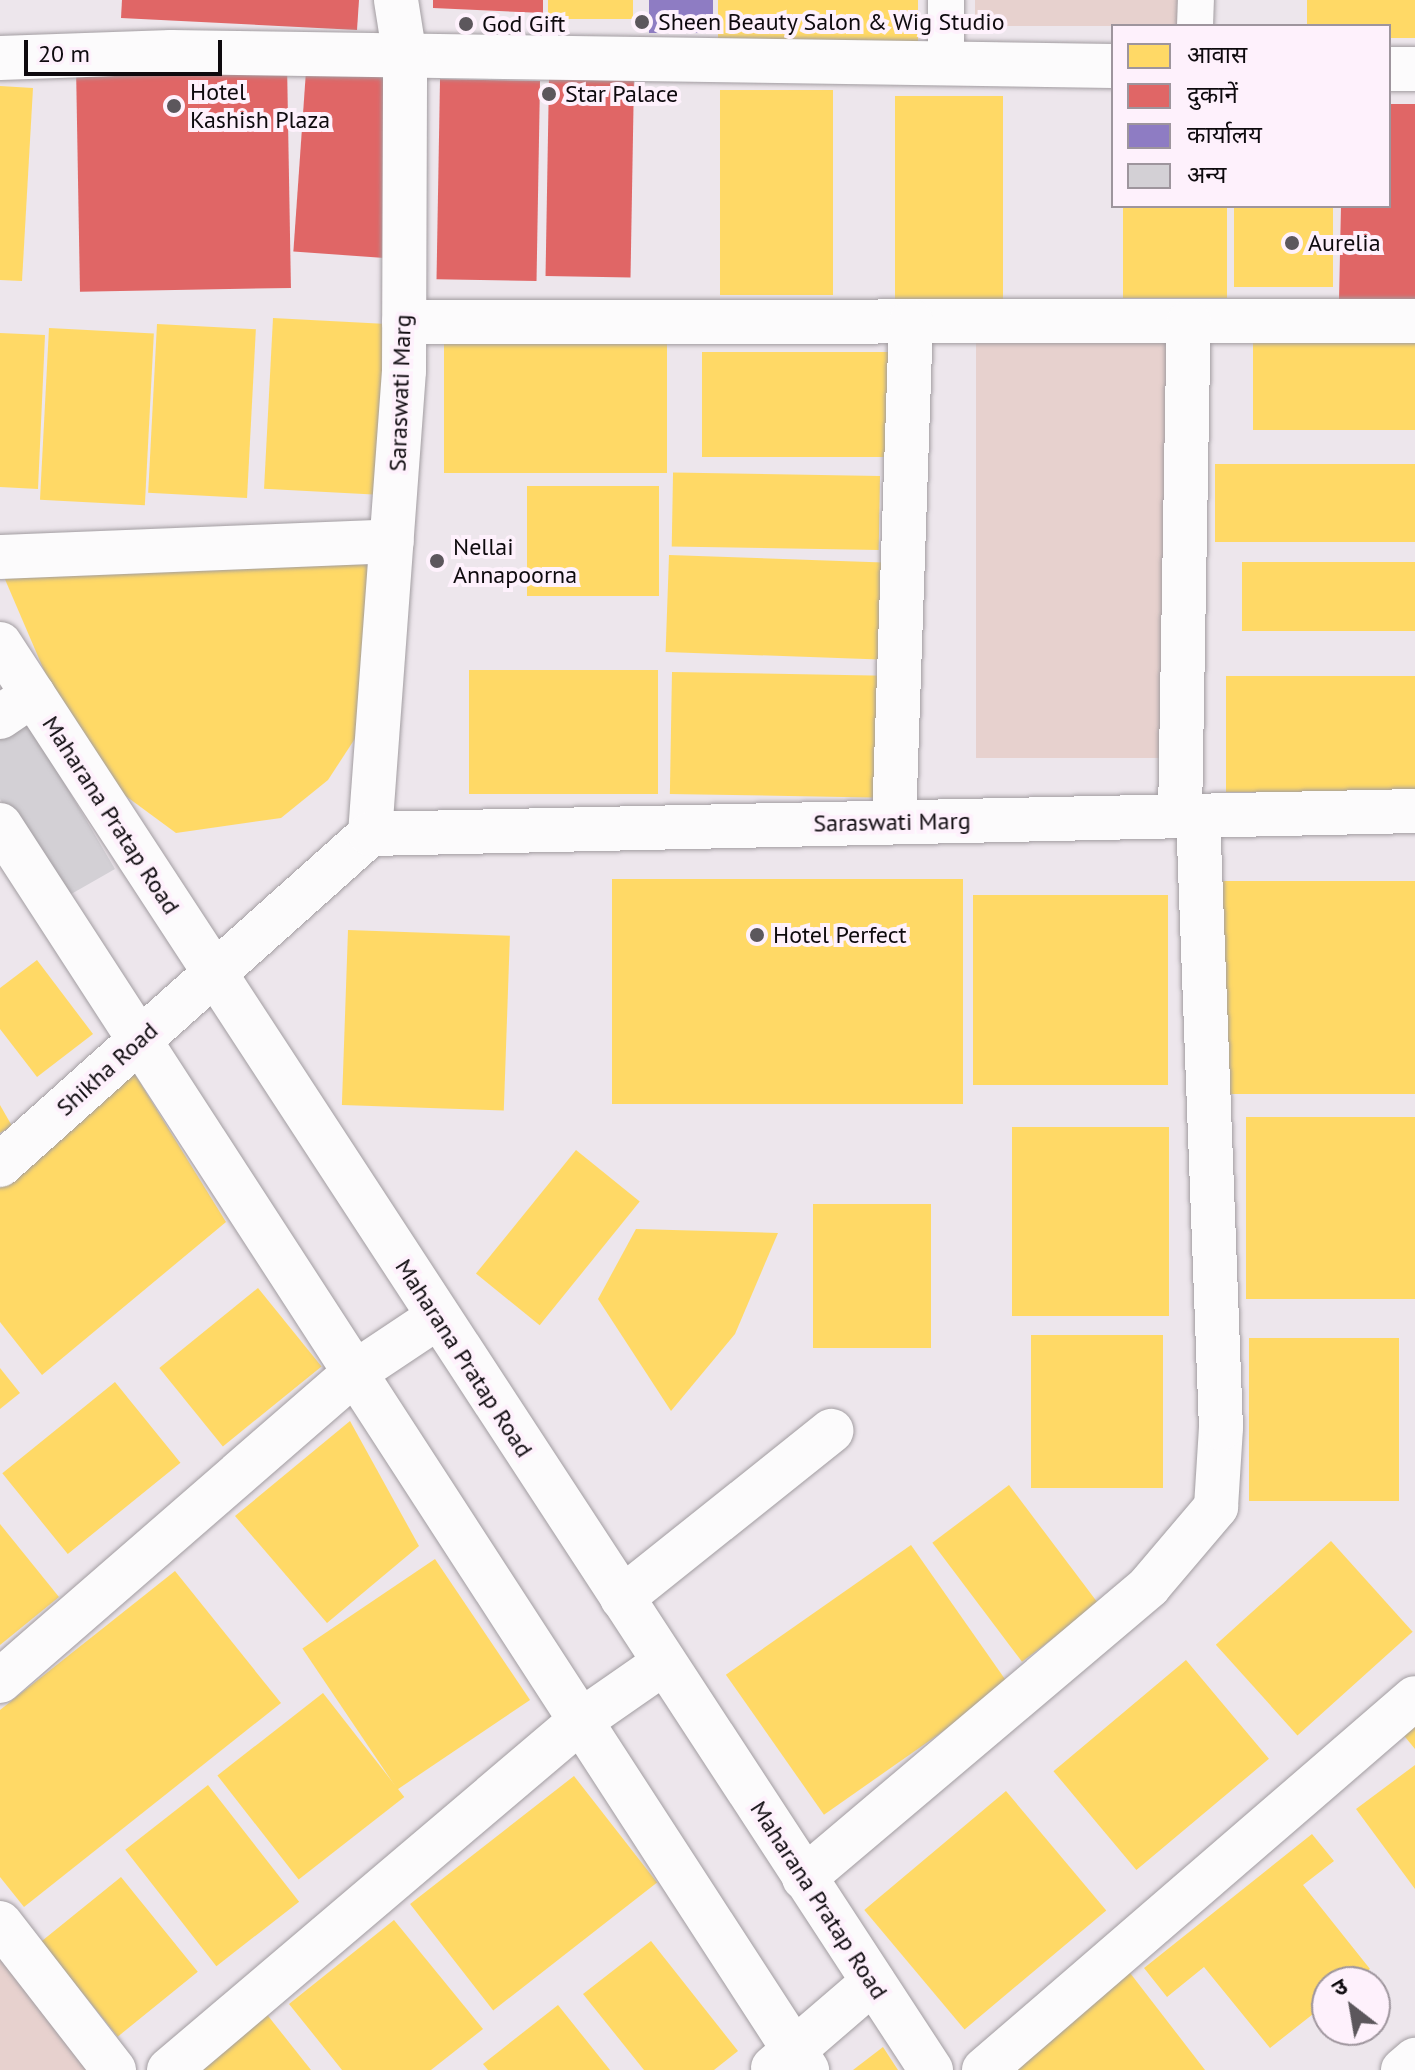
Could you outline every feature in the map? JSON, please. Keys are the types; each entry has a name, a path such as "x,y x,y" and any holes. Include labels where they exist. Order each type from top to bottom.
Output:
{"street":[{"name":"Saraswati Marg","path":"396,0 405,57 404,322 392,541 370,834 1415,811"},
{"path":"0,58 405,57 1111,66"},
{"path":"1391,69 1415,69"},
{"path":"894,822 911,321"},
{"path":"404,322 1415,321"},
{"path":"804,1878 1126,1607 1216,1507 1221,1428 1189,816 1189,322"},
{"path":"0,557 392,541"},
{"name":"Maharana Pratap Road","path":"0,644 16,706 213,973 931,2070"},
{"path":"0,825 136,1042 579,1722 791,2063 873,1982"},
{"path":"213,973 370,834"},
{"name":"Shikha Road","path":"0,1165 213,973"},
{"path":"0,1681 354,1373 438,1317"},
{"path":"622,1598 831,1431"},
{"path":"169,2070 579,1722 664,1663"},
{"path":"984,2070 1415,1698"},
{"path":"0,1923 114,2070"},
{"path":"1403,2070 1415,2060"}],"lane":[{"path":"946,0 946,64"},
{"path":"1195,24 1196,0"}],"shaded area":[{"path":"975,0 1178,0 1178,24 975,26"},
{"path":"976,339 1168,339 1168,758 976,758"},
{"path":"0,1925 120,2070 0,2070"}],"building: आवास":[{"path":"548,0 633,0 633,19 548,19"},
{"path":"718,0 918,0 918,43 718,43"},
{"path":"1307,0 1415,0 1415,38 1391,38 1391,24 1307,24"},
{"path":"0,86 33,88 22,281 0,280"},
{"path":"720,90 833,90 833,295 720,295"},
{"path":"895,96 1003,96 1003,299 895,299"},
{"path":"1123,208 1227,208 1227,298 1123,298"},
{"path":"1234,208 1333,208 1333,287 1234,287"},
{"path":"273,318 387,324 378,495 264,489"},
{"path":"157,324 256,329 247,498 148,493"},
{"path":"49,328 154,333 145,505 40,500"},
{"path":"1253,329 1415,329 1415,430 1253,430"},
{"path":"0,333 45,335 38,489 0,487"},
{"path":"444,334 667,334 667,473 444,473"},
{"path":"702,352 890,352 890,457 702,457"},
{"path":"1215,464 1415,464 1415,542 1215,542"},
{"path":"673,472 880,476 879,550 672,546"},
{"path":"527,486 659,486 659,596 527,596"},
{"path":"669,555 883,562 879,659 666,652"},
{"path":"1242,562 1415,562 1415,631 1242,631"},
{"path":"381,564 371,714 328,780 281,818 176,833 85,766 1,570"},
{"path":"469,670 658,670 658,794 469,794"},
{"path":"672,672 886,676 884,798 670,794"},
{"path":"1226,676 1415,676 1415,792 1226,792"},
{"path":"612,879 963,879 963,1104 612,1104"},
{"path":"1223,881 1415,881 1415,1094 1223,1094"},
{"path":"973,895 1168,895 1168,1085 973,1085"},
{"path":"348,930 510,936 504,1111 342,1105"},
{"path":"37,960 93,1034 37,1077 0,1029 0,988"},
{"path":"134,1073 226,1222 42,1375 0,1322 0,1188"},
{"path":"0,1105 12,1126 0,1133"},
{"path":"1246,1117 1415,1117 1415,1299 1246,1299"},
{"path":"1012,1127 1169,1127 1169,1316 1012,1316"},
{"path":"576,1150 640,1202 540,1325 476,1274"},
{"path":"813,1204 931,1204 931,1348 813,1348"},
{"path":"636,1229 778,1233 735,1334 671,1411 598,1299"},
{"path":"258,1288 322,1366 223,1446 159,1368"},
{"path":"1031,1335 1163,1335 1163,1488 1031,1488"},
{"path":"1249,1338 1399,1338 1399,1501 1249,1501"},
{"path":"0,1368 20,1393 0,1409"},
{"path":"115,1382 180,1463 68,1554 2,1473"},
{"path":"350,1421 419,1546 327,1623 235,1516"},
{"path":"1009,1485 1099,1604 1022,1662 932,1543"},
{"path":"0,1524 59,1597 0,1645"},
{"path":"1331,1541 1413,1632 1297,1735 1216,1645"},
{"path":"911,1545 1009,1685 824,1815 726,1675"},
{"path":"435,1559 530,1700 397,1789 302,1648"},
{"path":"175,1571 281,1703 24,1907 0,1877 0,1710"},
{"path":"1186,1660 1269,1759 1136,1870 1053,1771"},
{"path":"323,1693 404,1797 299,1880 217,1775"},
{"path":"1415,1712 1415,1749 1397,1727"},
{"path":"1415,1765 1415,1889 1356,1809"},
{"path":"574,1776 657,1882 493,2010 410,1904"},
{"path":"208,1785 299,1902 216,1966 125,1850"},
{"path":"1006,1791 1106,1911 965,2029 864,1910"},
{"path":"1312,1834 1334,1861 1303,1885 1368,1966 1311,1966 1311,2016 1270,2048 1204,1967 1167,1997 1144,1968"},
{"path":"121,1877 198,1972 118,2037 41,1942"},
{"path":"394,1920 483,2029 431,2070 342,2070 289,2004"},
{"path":"651,1941 738,2051 714,2070 644,2070 583,1994"},
{"path":"1127,1969 1205,2070 999,2070"},
{"path":"558,2005 610,2070 488,2070 483,2064"},
{"path":"265,2012 311,2070 192,2070"},
{"path":"883,2047 898,2070 853,2070"}],"building: दुकानें":[{"path":"122,0 359,0 357,30 121,18"},
{"path":"433,0 543,0 543,13 433,8"},
{"path":"287,63 291,288 80,292 76,67"},
{"path":"306,71 401,78 388,258 293,252"},
{"path":"549,77 634,78 631,277 546,276"},
{"path":"440,79 540,81 537,281 437,279"},
{"path":"1391,104 1415,104 1415,301 1339,300 1341,208 1391,208"}],"building: कार्यालय":[{"path":"649,0 713,0 713,33 649,33"}],"building: अन्य":[{"path":"26,718 115,869 59,901 0,799 0,734"}],"place":[{"name":"Sheen Beauty Salon & Wig Studio","path":"642,22"},
{"name":"God Gift","path":"466,24"},
{"name":"Star Palace","path":"549,94"},
{"name":"Hotel Kashish Plaza","path":"174,106"},
{"name":"Aurelia","path":"1292,243"},
{"name":"Nellai Annapoorna","path":"437,561"},
{"name":"Hotel Perfect","path":"757,935"}]}
